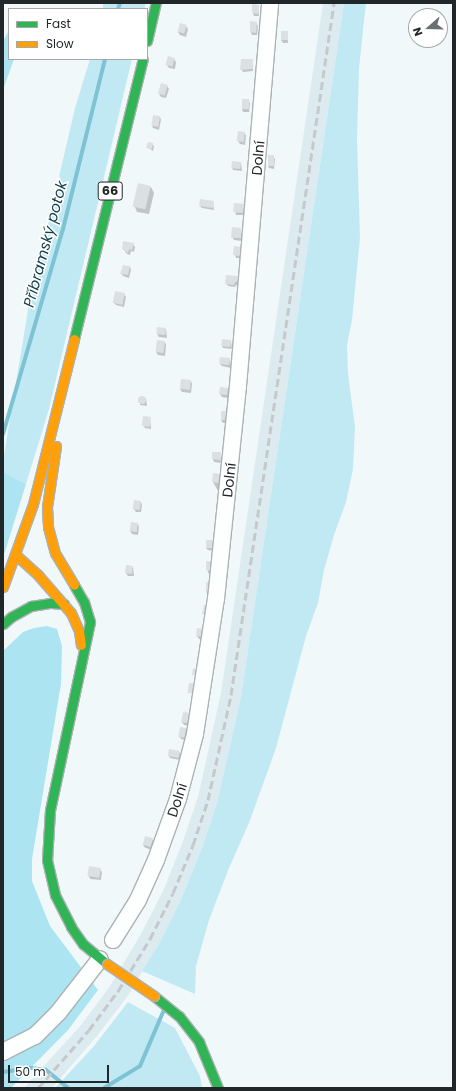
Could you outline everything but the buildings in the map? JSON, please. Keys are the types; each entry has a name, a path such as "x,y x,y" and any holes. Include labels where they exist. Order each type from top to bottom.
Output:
{"street":[{"path":"148,37 156,3"},
{"name":"Dolní","path":"112,940 138,900 156,860 178,799 195,734 216,599 233,441 270,3"},
{"name":"66","path":"3,587 16,556 33,504 143,60"},
{"path":"56,411 57,440 46,507 48,528 55,553 84,602 90,622 88,638 50,810 47,860 55,895 63,913 83,944 179,1016 199,1042 210,1063 218,1088"},
{"path":"16,556 34,558"},
{"path":"16,556 38,575 71,613 79,631 82,664"},
{"path":"49,563 55,565 70,578"},
{"path":"3,624 11,617 32,606 51,603 64,604"},
{"path":"3,1052 35,1036 58,1013 104,961"}],"shaded area":[{"path":"103,3 145,3 145,8 103,8"},
{"path":"323,3 344,3 241,697 217,803 202,848 182,897 159,944 127,997 97,1036 52,1088 24,1088 82,1024 110,986 141,934 164,889 198,797 221,693"},
{"path":"344,3 366,3 359,68 357,139 360,238 352,320 347,345 348,374 355,427 353,469 346,502 334,535 324,570 318,603 306,636 276,748 249,823 229,868 209,920 196,966 195,994 142,971 159,944 182,897 202,848 217,803 241,697"},
{"path":"8,32 8,60 14,60 3,90 3,41"},
{"path":"90,60 132,60 49,409 26,484 3,472 3,461 28,310 75,108"},
{"path":"3,472 26,484 3,558"},
{"path":"47,626 57,629 62,646 61,684 32,859 32,881 50,926 98,990 68,1030 11,1088 3,1088 3,651 23,632 34,628"},
{"path":"128,1002 175,1028 200,1076 202,1088 55,1088 94,1046"}],"waterway":[{"name":"Příbramský potok","path":"118,8 120,3"},
{"name":"Příbramský potok","path":"3,434 63,229 105,60"},
{"path":"104,1088 140,1066 163,1012"},
{"path":"3,1072 31,1068 46,1070 68,1088"}],"railway":[{"path":"38,1088 89,1030 118,991 150,939 173,893 193,845 208,800 231,695 334,3"}],"traffic: fast":[{"path":"148,37 156,3"},
{"path":"74,339 143,60"},
{"path":"74,585 84,602 90,622 50,810 47,860 55,895 71,927 83,944 107,964"},
{"path":"3,624 11,617 31,606 51,603 64,604"},
{"path":"154,996 179,1016 199,1042 218,1088"}],"traffic: slow":[{"path":"3,587 33,504 74,339"},
{"path":"56,446 47,507 48,527 55,553 74,585"},
{"path":"16,555 38,575 71,613 79,631 81,645"},
{"path":"107,964 154,996"}]}
